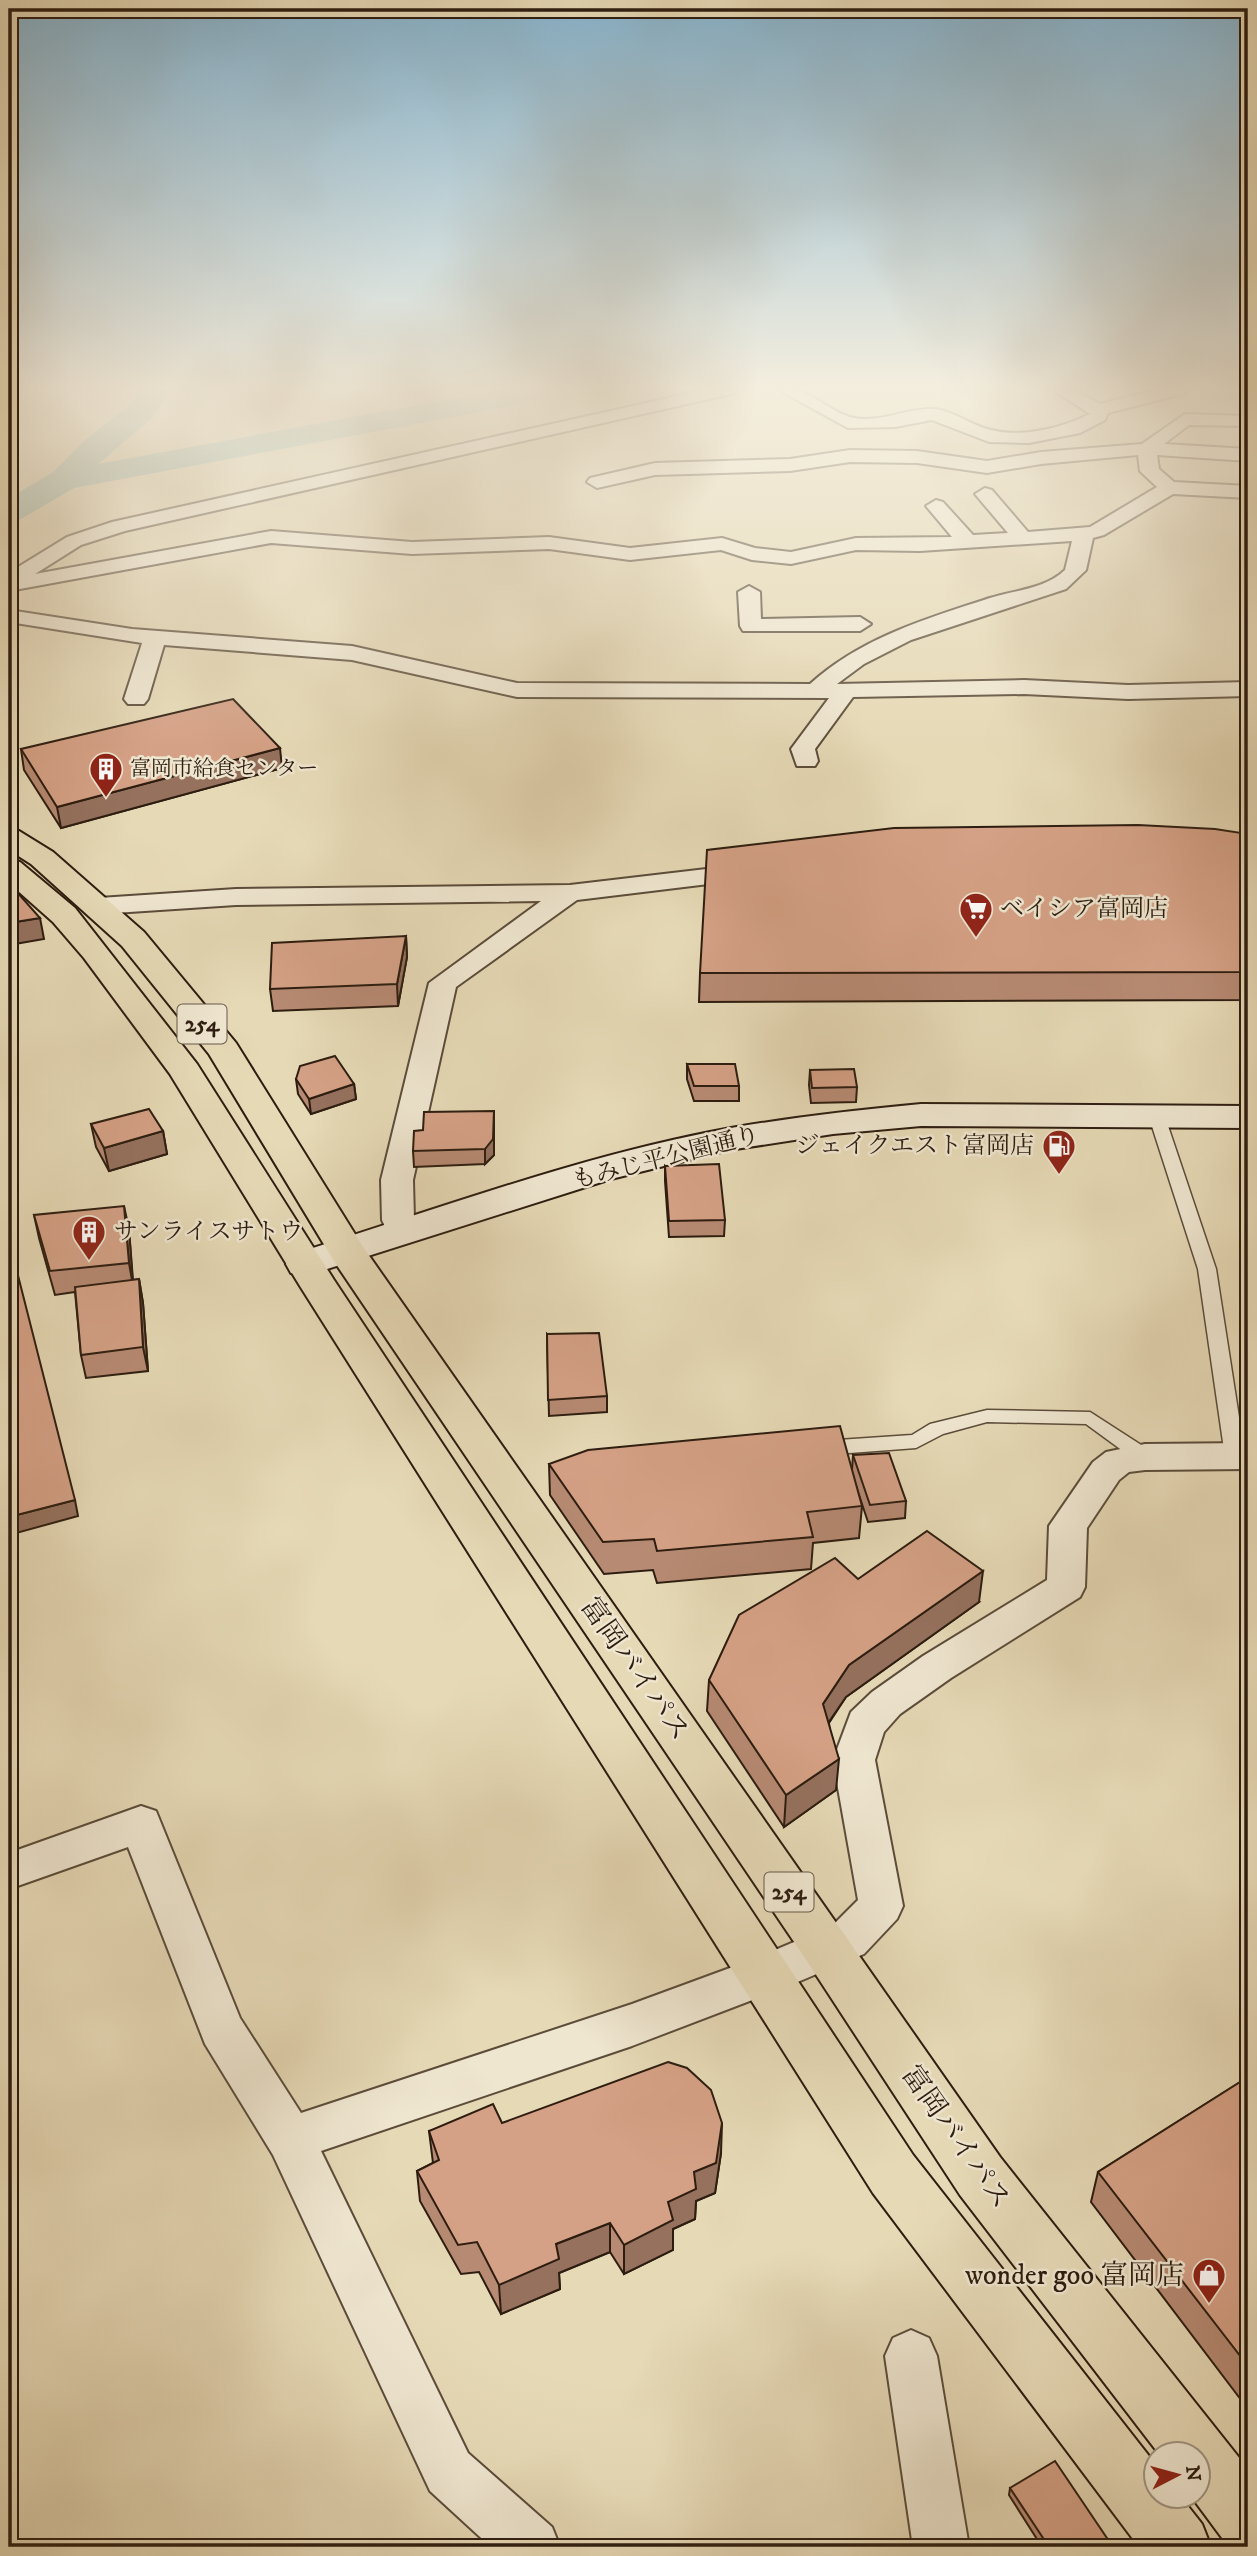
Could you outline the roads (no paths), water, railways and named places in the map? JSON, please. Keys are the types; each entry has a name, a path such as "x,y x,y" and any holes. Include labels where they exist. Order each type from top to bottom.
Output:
{"highway":[{"name":"富岡バイパス","path":"9,837 42,858 133,939 224,1050 326,1258 765,1975 893,2174 1179,2547"},
{"name":"富岡バイパス","path":"9,868 72,924 185,1070 326,1258 827,1948 980,2176 1248,2519"}],"street":[{"path":"9,583 74,541 119,526 198,508"},
{"path":"938,508 966,540"},
{"path":"997,508 1024,539"},
{"path":"9,583 271,537 412,548 549,543 630,554 722,544 752,554 791,558 848,545 920,545 1084,534 1097,531 1135,508"},
{"path":"816,691 835,671 925,628 1059,585 1072,576 1079,566 1078,549 1084,534"},
{"path":"750,592 751,626 860,624"},
{"path":"857,601 864,655"},
{"path":"9,616 57,626 155,638 352,653 517,690 846,691 1024,687 1129,692 1248,689"},
{"path":"136,699 155,638"},
{"path":"806,761 803,749 846,691"},
{"path":"99,906 236,897 570,893 771,869"},
{"path":"402,1233 398,1220 397,1180 443,983 570,893"},
{"name":"もみじ平公園通り","path":"326,1258 599,1171 729,1139 833,1123 921,1115 1248,1117"},
{"path":"290,2139 632,2025 765,1975 848,1940 881,1906 854,1760 866,1724 886,1703 937,1667 1066,1587 1068,1526 1106,1471 1119,1461 1144,1457 1242,1456"},
{"path":"9,1871 141,1824 221,2029 290,2139 449,2472 532,2547"},
{"path":"911,2356 941,2547"}],"lane":[{"path":"1157,1116 1208,1269 1242,1456"},
{"path":"807,1449 916,1441 937,1429 987,1416 1090,1418 1144,1457"}],"waterway":[{"path":"9,512 15,508"}],"place":[{"name":"富岡市給食センター","path":"106,799"},
{"name":"ベイシア富岡店","path":"976,939"},
{"name":"ジェイクエスト富岡店","path":"1059,1176"},
{"name":"サンライスサトウ","path":"89,1262"},
{"name":"wonder goo 富岡店","path":"1209,2305"}]}
